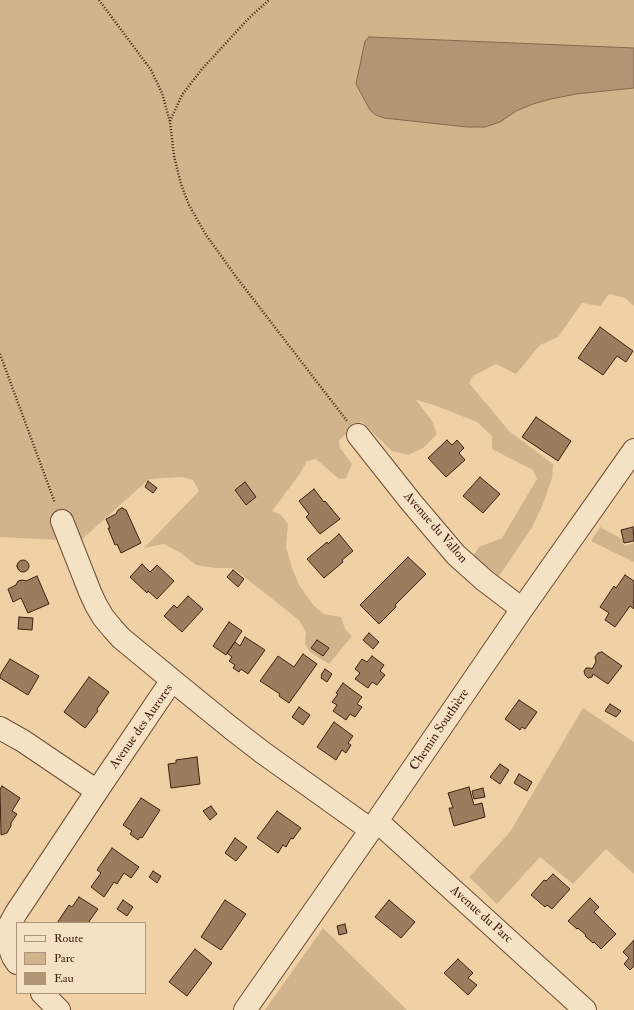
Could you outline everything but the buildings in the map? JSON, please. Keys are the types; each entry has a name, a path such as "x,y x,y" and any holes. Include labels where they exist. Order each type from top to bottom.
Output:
{"street":[{"name":"Avenue du Vallon","path":"358,435 411,502 456,555 484,580 522,609"},
{"name":"Chemin Southière","path":"245,1010 522,609 634,450"},
{"path":"62,521 90,592 103,617 121,638 172,680"},
{"name":"Avenue des Aurores","path":"16,962 9,946 8,935 10,924 16,913 172,680 262,752 374,825"},
{"path":"0,728 23,741 97,791"},
{"name":"Avenue du Parc","path":"374,825 585,1010"},
{"path":"43,994 59,1010"}],"path":[{"path":"99,0 151,70 162,93 170,122 174,156 181,184 189,205 206,234 237,278 358,435"},
{"path":"170,122 182,95 202,68 249,18 269,0"},
{"path":"0,354 62,521"}],"green space":[{"path":"0,0 634,0 634,48 369,37 356,84 370,110 516,111 533,104 576,94 634,88 634,306 625,298 609,294 600,306 582,303 558,337 540,345 516,374 496,364 473,376 469,383 509,431 553,464 552,478 543,504 531,529 499,576 473,556 479,547 502,538 537,479 533,470 492,449 492,436 477,422 434,405 416,400 432,421 437,434 423,448 408,455 392,451 361,421 339,440 340,448 352,464 346,478 339,479 316,459 307,461 299,475 272,511 281,515 288,524 286,547 299,585 314,606 324,614 341,617 345,629 352,636 329,664 310,652 305,644 306,632 299,620 233,568 216,568 196,565 181,553 164,544 144,548 199,491 193,480 182,477 149,479 80,541 0,537"},
{"path":"600,527 622,539 624,546 634,543 634,562 591,541"},
{"path":"583,708 634,742 634,874 606,849 573,884 540,857 497,904 469,877 510,832"},
{"path":"323,928 407,1010 265,1010"}],"water":[{"path":"369,37 634,48 634,88 576,94 551,99 516,111 500,122 485,127 467,127 384,118 376,115 370,110 356,84 365,41"}]}
